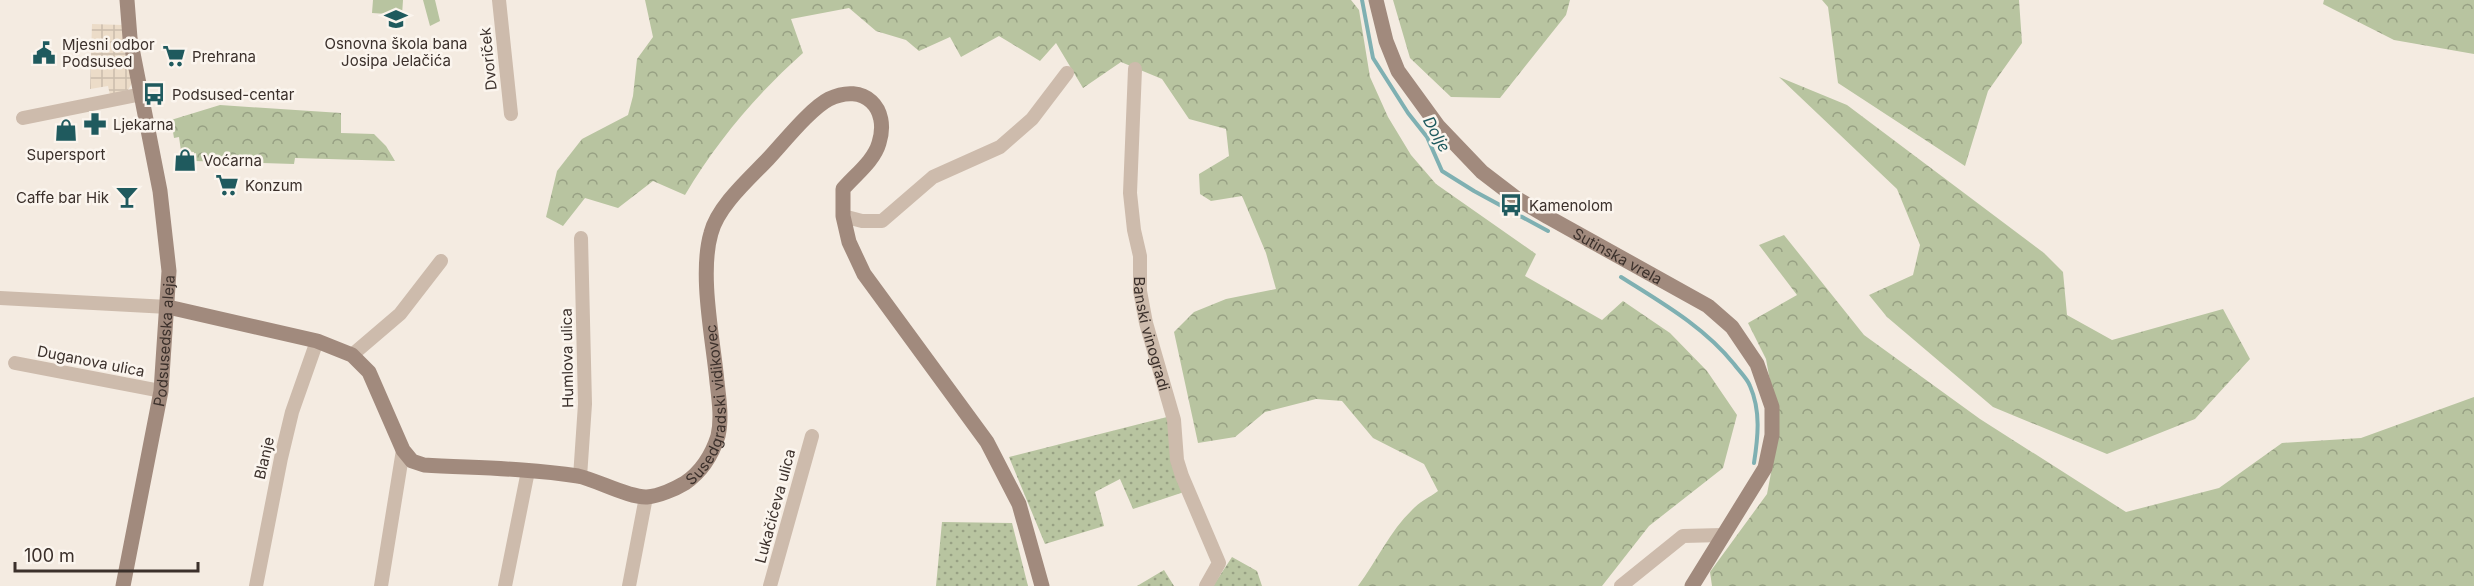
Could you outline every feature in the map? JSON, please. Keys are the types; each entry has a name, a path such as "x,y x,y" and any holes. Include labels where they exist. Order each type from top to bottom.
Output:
{"street":[{"name":"Podsusedska aleja","path":"123,586 161,391 169,271 165,231 142,94 130,38 127,0"},
{"name":"Dvoriček","path":"499,0 511,114"},
{"name":"Sutinska vrela","path":"1376,0 1386,41 1398,71 1438,126 1482,172 1516,198 1708,306 1725,319 1757,364 1772,407 1772,435 1765,468 1692,586"},
{"name":"Banski vinogradi","path":"1135,69 1130,182 1134,230 1140,256 1140,291 1146,323 1174,420 1177,460 1219,563 1206,586"},
{"path":"1042,586 1019,504 987,442 864,274 849,242 843,216 862,221 882,221 933,177 1000,147 1032,119 1067,73"},
{"name":"Susedgradski vidikovec","path":"646,497 677,488 695,476 707,460 718,435 720,405 706,268 711,232 729,200 805,120 828,99 856,93 870,98 880,112 882,129 874,155 843,189 843,216"},
{"path":"23,118 142,94"},
{"name":"Humlova ulica","path":"580,477 585,404 581,238"},
{"path":"352,355 400,314 441,261"},
{"path":"0,298 168,307 317,341 352,355 369,372 403,450 412,461 424,465 528,471 580,477 646,497 629,586"},
{"name":"Blanje","path":"256,586 280,458 292,412 317,341"},
{"name":"Duganova ulica","path":"15,363 161,391"},
{"name":"Lukačićeva ulica","path":"770,586 812,436"},
{"path":"381,586 403,450"},
{"path":"505,586 528,471"},
{"path":"1621,586 1683,536 1722,535"}],"green space":[{"path":"373,0 403,0 402,15 372,13"},
{"path":"423,0 435,0 440,21 430,26"},
{"path":"645,0 1351,0 1359,10 1370,77 1388,117 1411,155 1436,184 1536,254 1525,276 1602,320 1623,301 1670,333 1707,371 1737,415 1723,468 1649,526 1602,586 1358,586 1404,518 1418,504 1438,491 1424,464 1373,438 1342,401 1316,399 1265,412 1235,437 1198,443 1174,332 1194,312 1226,299 1276,289 1266,253 1242,196 1211,201 1200,194 1199,174 1229,156 1226,129 1189,119 1162,79 1121,62 1083,88 1056,43 1040,61 999,36 961,57 950,37 919,51 906,40 876,31 849,8 791,19 803,53 769,85 738,120 710,156 685,195 653,181 618,208 585,198 563,226 546,217 557,171 582,139 628,115 633,96 637,59 653,37"},
{"path":"1393,0 1570,0 1566,15 1500,98 1451,97 1410,58"},
{"path":"1822,0 2019,0 2022,43 1988,91 1965,166 1838,83 1828,7"},
{"path":"2324,0 2474,0 2474,54 2394,40 2323,4"},
{"path":"1779,77 1847,105 2044,253 2063,272 2067,315 2112,340 2223,309 2250,359 2195,419 2107,454 1993,407 1887,317 1869,295 1913,275 1920,245 1897,189"},
{"path":"220,105 341,113 341,133 374,134 386,146 395,161 295,158 294,164 194,161 194,152 181,151 179,137 174,138 171,120"},
{"path":"1784,235 1864,335 1980,419 2126,512 2219,488 2282,443 2361,438 2474,397 2474,586 1712,586 1710,572 1767,494 1779,431 1766,359 1748,323 1797,295 1759,245"},
{"path":"1167,417 1184,492 1133,509 1120,479 1095,492 1104,526 1045,544 1009,457"},
{"path":"942,522 1012,523 1028,586 936,586"},
{"path":"1232,557 1257,571 1262,586 1213,586"},
{"path":"1164,570 1174,586 1137,586"}],"shaded area":[{"path":"92,24 122,25 132,83 128,90 110,95 108,86 90,89"}],"waterway":[{"name":"Dolje","path":"1362,0 1373,58 1408,113 1427,137 1442,171 1548,231"},
{"name":"Dolje","path":"1621,277 1667,306 1709,338 1745,377 1753,395 1757,414 1754,463"}],"place":[{"name":"Osnovna škola bana Josipa Jelačića","path":"396,19"},
{"name":"Mjesni odbor Podsused","path":"44,53"},
{"name":"Prehrana","path":"174,56"},
{"name":"Podsused-centar","path":"154,94"},
{"name":"Ljekarna","path":"95,124"},
{"name":"Supersport","path":"66,130"},
{"name":"Voćarna","path":"185,160"},
{"name":"Konzum","path":"227,185"},
{"name":"Caffe bar Hik","path":"127,197"},
{"name":"Kamenolom","path":"1511,205"}]}
